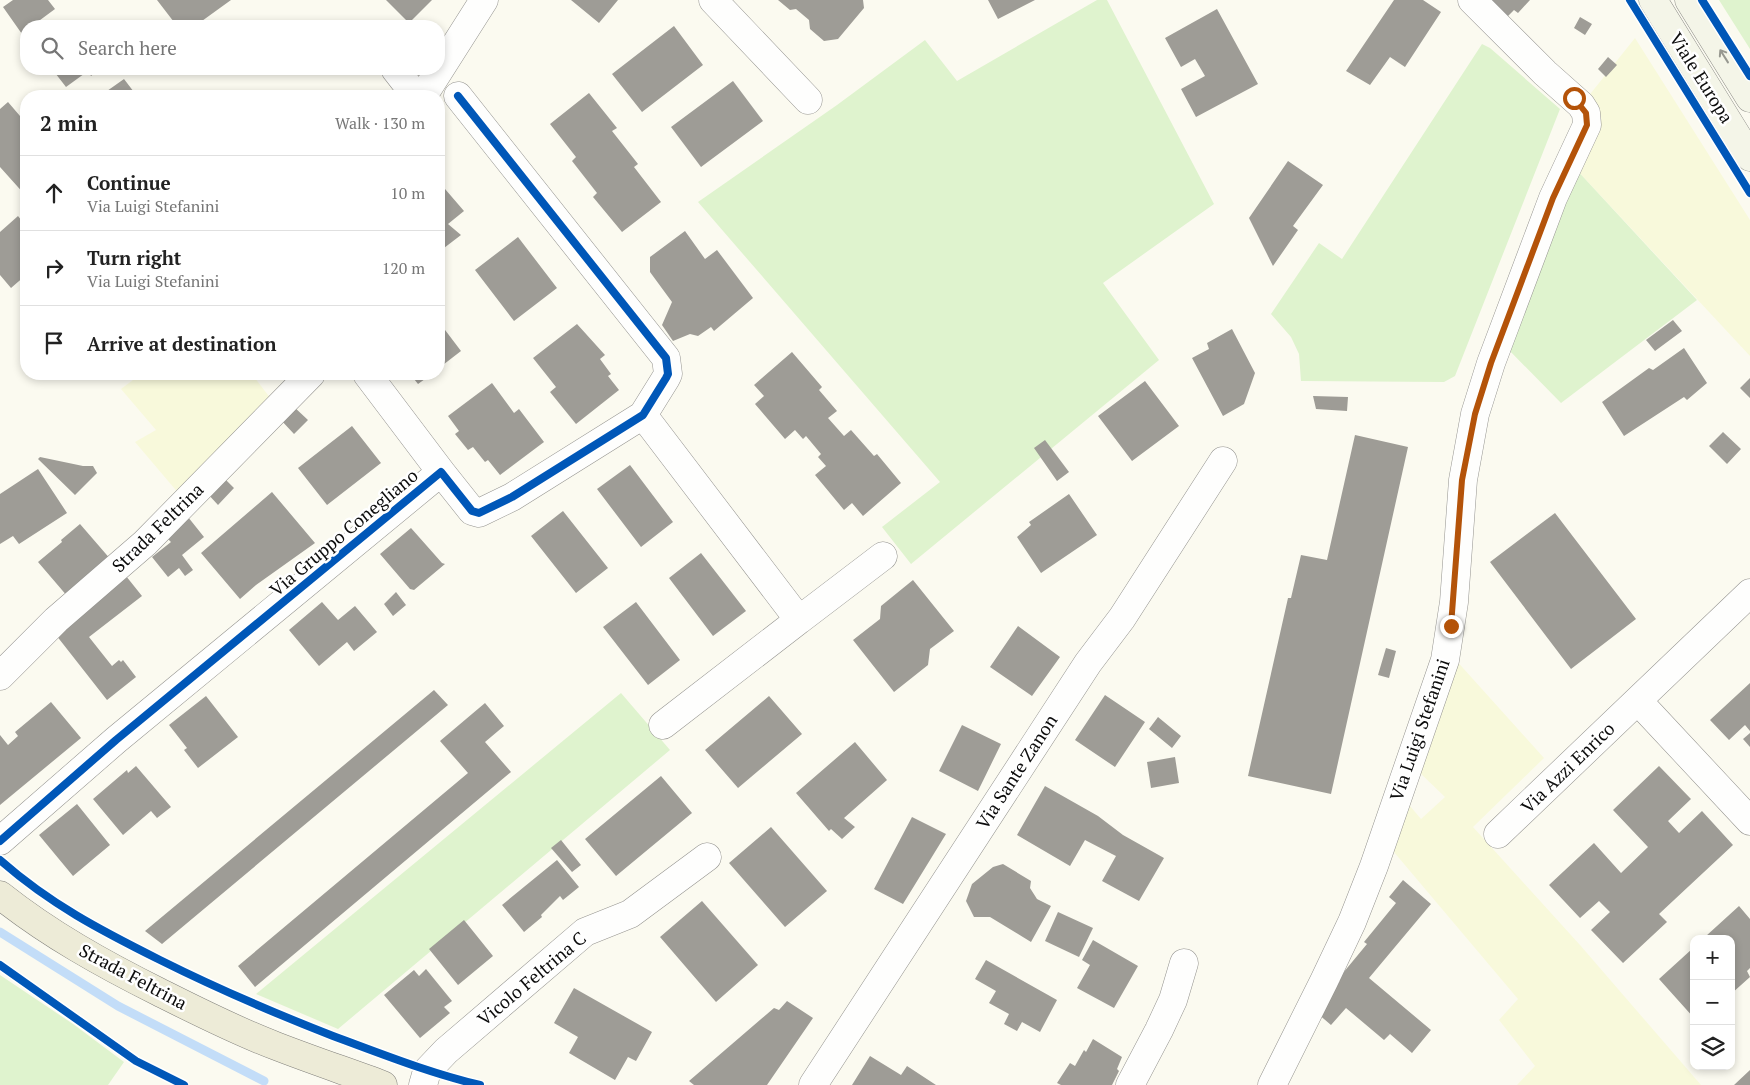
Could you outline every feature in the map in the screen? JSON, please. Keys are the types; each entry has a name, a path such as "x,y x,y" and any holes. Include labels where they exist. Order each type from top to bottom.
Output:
{"main road":[{"name":"Viale Europa","path":"1652,0 1750,157"},
{"name":"Viale Europa","path":"1689,0 1750,98"},
{"name":"Strada Feltrina","path":"0,895 56,935 115,970 211,1018 275,1046 383,1085"},
{"name":"Strada Feltrina","path":"275,1046 332,1085"}],"street":[{"path":"445,61 484,0"},
{"path":"713,0 808,100"},
{"name":"Via Luigi Stefanini","path":"1272,1085 1352,922 1374,866 1445,660 1454,602 1462,480 1475,414 1491,363 1553,198 1587,125 1586,113 1581,105 1545,73 1472,0"},
{"path":"400,75 412,90"},
{"path":"427,90 436,75"},
{"name":"Via Gruppo Conegliano","path":"372,380 472,511 479,512 512,498 642,415 668,374 666,358 458,96"},
{"name":"Strada Feltrina","path":"0,676 56,620 145,543 305,380"},
{"path":"642,415 799,620"},
{"name":"Via Sante Zanon","path":"813,1085 1088,663 1122,618 1223,461"},
{"name":"Via Gruppo Conegliano","path":"0,841 116,740 441,472"},
{"path":"663,725 883,556"},
{"name":"Via Azzi Enrico","path":"1498,834 1638,701 1747,603"},
{"path":"1638,701 1750,821"},
{"name":"Vicolo Feltrina C","path":"423,1085 427,1071 446,1051 585,932 630,914 706,857"},
{"path":"1130,1085 1159,1030 1184,964"}],"green space":[{"path":"1097,0 1107,0 1214,204 1103,283 1159,360 911,564 882,527 940,482 698,202 837,105 925,40 957,81"},
{"path":"1719,0 1750,0 1750,49"},
{"path":"1635,38 1750,220 1750,356 1574,167 1587,98"},
{"path":"1482,44 1490,48 1560,109 1455,376 1444,382 1301,381 1299,354 1291,337 1271,314 1319,243 1342,259"},
{"path":"1574,167 1697,300 1561,403 1505,346"},
{"path":"133,380 257,380 271,399 180,495 135,442 156,430 121,389"},
{"path":"1454,658 1544,758 1473,827 1580,945 1701,1085 1517,1085 1535,1066 1499,1020 1518,999 1388,845 1405,800 1421,819 1445,797 1418,771"},
{"path":"621,693 670,750 338,1029 256,994"},
{"path":"0,975 73,1024 124,1062 108,1085 0,1085"}],"building":[{"path":"13,0 48,0 55,9 40,20 20,20 20,31 3,7"},
{"path":"157,0 231,0 203,20 172,20"},
{"path":"386,0 432,0 412,20 406,20"},
{"path":"571,0 618,0 599,23"},
{"path":"778,0 863,0 864,8 838,39 824,41 810,29 809,20 796,9 790,10"},
{"path":"988,0 1035,0 998,19"},
{"path":"1394,0 1423,0 1441,12 1405,67 1390,57 1370,85 1346,71"},
{"path":"1488,0 1530,0 1518,13 1514,10 1507,17"},
{"path":"1217,9 1258,84 1196,117 1181,89 1205,76 1195,59 1181,67 1165,38"},
{"path":"1580,17 1592,24 1585,35 1574,28"},
{"path":"674,26 703,65 642,112 612,74"},
{"path":"1608,57 1617,65 1606,77 1598,69"},
{"path":"57,75 82,75 66,87"},
{"path":"124,79 132,90 108,90"},
{"path":"733,81 763,121 701,167 671,127"},
{"path":"589,93 617,128 612,131 638,164 634,167 661,202 622,232 593,197 597,193 572,161 576,157 550,124"},
{"path":"8,102 20,116 20,189 0,167 0,109"},
{"path":"1288,161 1323,185 1293,226 1298,230 1273,266 1249,218"},
{"path":"445,189 464,211 448,224 461,235 445,247"},
{"path":"18,216 20,218 20,280 11,288 0,275 0,232"},
{"path":"685,231 705,259 717,250 753,298 714,331 711,327 698,336 690,334 673,341 662,325 672,302 650,272 650,257"},
{"path":"518,237 557,288 514,321 475,270"},
{"path":"1673,320 1682,331 1655,351 1646,340"},
{"path":"577,324 605,355 600,359 611,374 608,376 619,390 576,424 550,392 556,387 533,358"},
{"path":"1232,329 1255,373 1244,404 1223,416 1192,358 1209,349 1207,343"},
{"path":"445,330 461,351 445,363"},
{"path":"1684,348 1707,383 1687,400 1684,397 1624,436 1602,402 1649,368 1653,370"},
{"path":"792,352 822,387 819,390 837,411 828,418 844,436 851,430 874,456 877,454 901,483 863,516 852,503 844,510 815,475 826,466 818,457 821,454 806,436 803,439 795,430 785,439 755,404 764,396 754,385"},
{"path":"1750,378 1750,398 1740,388"},
{"path":"415,380 424,380 418,384"},
{"path":"1145,381 1179,426 1132,461 1098,416"},
{"path":"492,383 514,413 519,409 544,442 500,475 488,460 485,462 473,447 468,450 455,434 459,431 448,416"},
{"path":"1313,396 1348,397 1347,411 1316,409"},
{"path":"293,406 308,420 294,434 280,419"},
{"path":"352,426 381,463 327,505 298,468"},
{"path":"1723,432 1741,449 1727,464 1709,446"},
{"path":"1355,435 1408,447 1331,794 1248,776 1288,598 1291,598 1301,555 1327,560"},
{"path":"1045,440 1069,472 1057,481 1034,448"},
{"path":"40,457 83,466 93,466 97,473 75,495 38,459"},
{"path":"630,465 673,522 641,547 597,489"},
{"path":"38,469 67,513 19,544 13,536 0,544 0,494"},
{"path":"223,477 234,488 218,505 207,493"},
{"path":"272,492 315,543 256,585 240,599 201,553"},
{"path":"1069,494 1097,535 1041,573 1017,537 1031,525 1029,522"},
{"path":"563,511 608,568 576,593 531,536"},
{"path":"1555,513 1636,619 1571,669 1490,562"},
{"path":"188,517 204,537 182,555 193,570 185,576 179,568 168,577 152,557 171,542 165,536"},
{"path":"80,524 112,561 68,597 38,562"},
{"path":"411,528 445,564 414,590 410,589 380,554"},
{"path":"701,553 746,611 713,636 669,578"},
{"path":"126,576 142,596 89,637 112,666 119,660 121,662 123,660 136,677 107,700 56,635"},
{"path":"913,580 954,631 930,649 928,665 894,692 853,640 880,619 881,606"},
{"path":"396,592 406,605 393,616 384,604"},
{"path":"322,602 338,620 355,606 377,632 354,651 347,642 319,666 289,630"},
{"path":"636,602 680,660 648,685 603,627"},
{"path":"1018,626 1060,657 1032,696 990,667"},
{"path":"1386,648 1396,651 1389,678 1378,675"},
{"path":"1750,683 1750,731 1745,725 1729,740 1710,720"},
{"path":"434,690 448,705 162,944 145,931"},
{"path":"1105,695 1145,722 1115,767 1075,740"},
{"path":"206,696 238,737 198,768 184,750 187,748 169,725"},
{"path":"769,696 802,734 738,788 705,750"},
{"path":"51,702 81,738 0,805 0,735 8,745 18,736 15,732"},
{"path":"485,703 504,726 485,742 511,772 255,987 238,966 468,773 440,741"},
{"path":"1158,717 1181,736 1172,748 1149,729"},
{"path":"962,725 1001,744 978,791 939,771"},
{"path":"1750,733 1750,747 1743,739"},
{"path":"855,742 887,780 844,818 855,827 842,839 831,829 829,831 796,793"},
{"path":"1175,757 1179,783 1151,788 1147,762"},
{"path":"136,766 171,807 157,818 151,811 123,835 93,799 127,770 128,773"},
{"path":"1659,766 1691,799 1668,821 1679,833 1702,811 1733,845 1659,914 1667,922 1623,963 1591,930 1610,912 1599,901 1580,918 1549,885 1594,843 1621,873 1648,847 1613,810"},
{"path":"661,776 692,813 616,876 585,839"},
{"path":"1045,786 1098,816 1123,835 1164,858 1139,901 1102,881 1116,856 1085,840 1070,866 1017,835"},
{"path":"77,804 110,845 73,876 39,835"},
{"path":"912,817 946,834 903,904 874,889"},
{"path":"771,827 827,891 785,927 729,863"},
{"path":"561,840 581,865 572,872 551,848"},
{"path":"557,860 579,887 563,900 560,896 541,915 542,917 524,932 502,905"},
{"path":"1003,864 1031,881 1030,888 1037,899 1051,906 1031,942 990,917 974,917 966,901 972,884 993,867"},
{"path":"1403,880 1431,904 1369,978 1431,1030 1412,1053 1390,1034 1384,1040 1346,1008 1331,1025 1317,1013 1325,998 1340,981 1338,979 1367,944 1364,942 1396,903 1389,897"},
{"path":"702,901 758,965 716,1002 660,937"},
{"path":"1739,906 1750,919 1750,968 1747,971 1750,977 1735,990 1735,935 1707,935"},
{"path":"1058,912 1093,928 1079,957 1045,941"},
{"path":"464,920 493,956 458,985 429,949"},
{"path":"1093,940 1138,966 1114,1008 1077,988 1090,965 1082,960"},
{"path":"1690,951 1690,1014 1659,979"},
{"path":"986,960 1057,1000 1040,1032 1022,1022 1017,1031 1004,1024 1009,1014 989,1003 996,991 975,979"},
{"path":"426,969 452,1001 444,1007 450,1013 420,1038 384,995 414,970 419,976"},
{"path":"574,988 652,1032 636,1061 628,1057 615,1080 569,1053 578,1037 554,1023"},
{"path":"787,1001 813,1018 767,1085 694,1085 689,1081 774,1008 779,1010"},
{"path":"1093,1039 1122,1057 1117,1069 1119,1071 1112,1085 1061,1085 1057,1083 1070,1063 1075,1066"},
{"path":"870,1056 901,1075 907,1066 936,1085 852,1085"},
{"path":"1750,1070 1750,1085 1734,1085"}],"waterway":[{"path":"0,932 118,1006 264,1081"}],"cycle path":[{"path":"1630,0 1750,193"},
{"path":"1702,0 1750,76"},
{"path":"0,841 116,740 441,472 472,511 479,513 512,497 643,415 666,378 668,374 666,358 458,96"},
{"path":"0,860 38,890 96,927 202,980 333,1036 424,1069 480,1085"},
{"path":"0,965 136,1061 184,1085"}],"route":[{"path":"1451,626 1462,480 1475,414 1491,363 1553,198 1587,125 1586,113 1574,98"}]}
